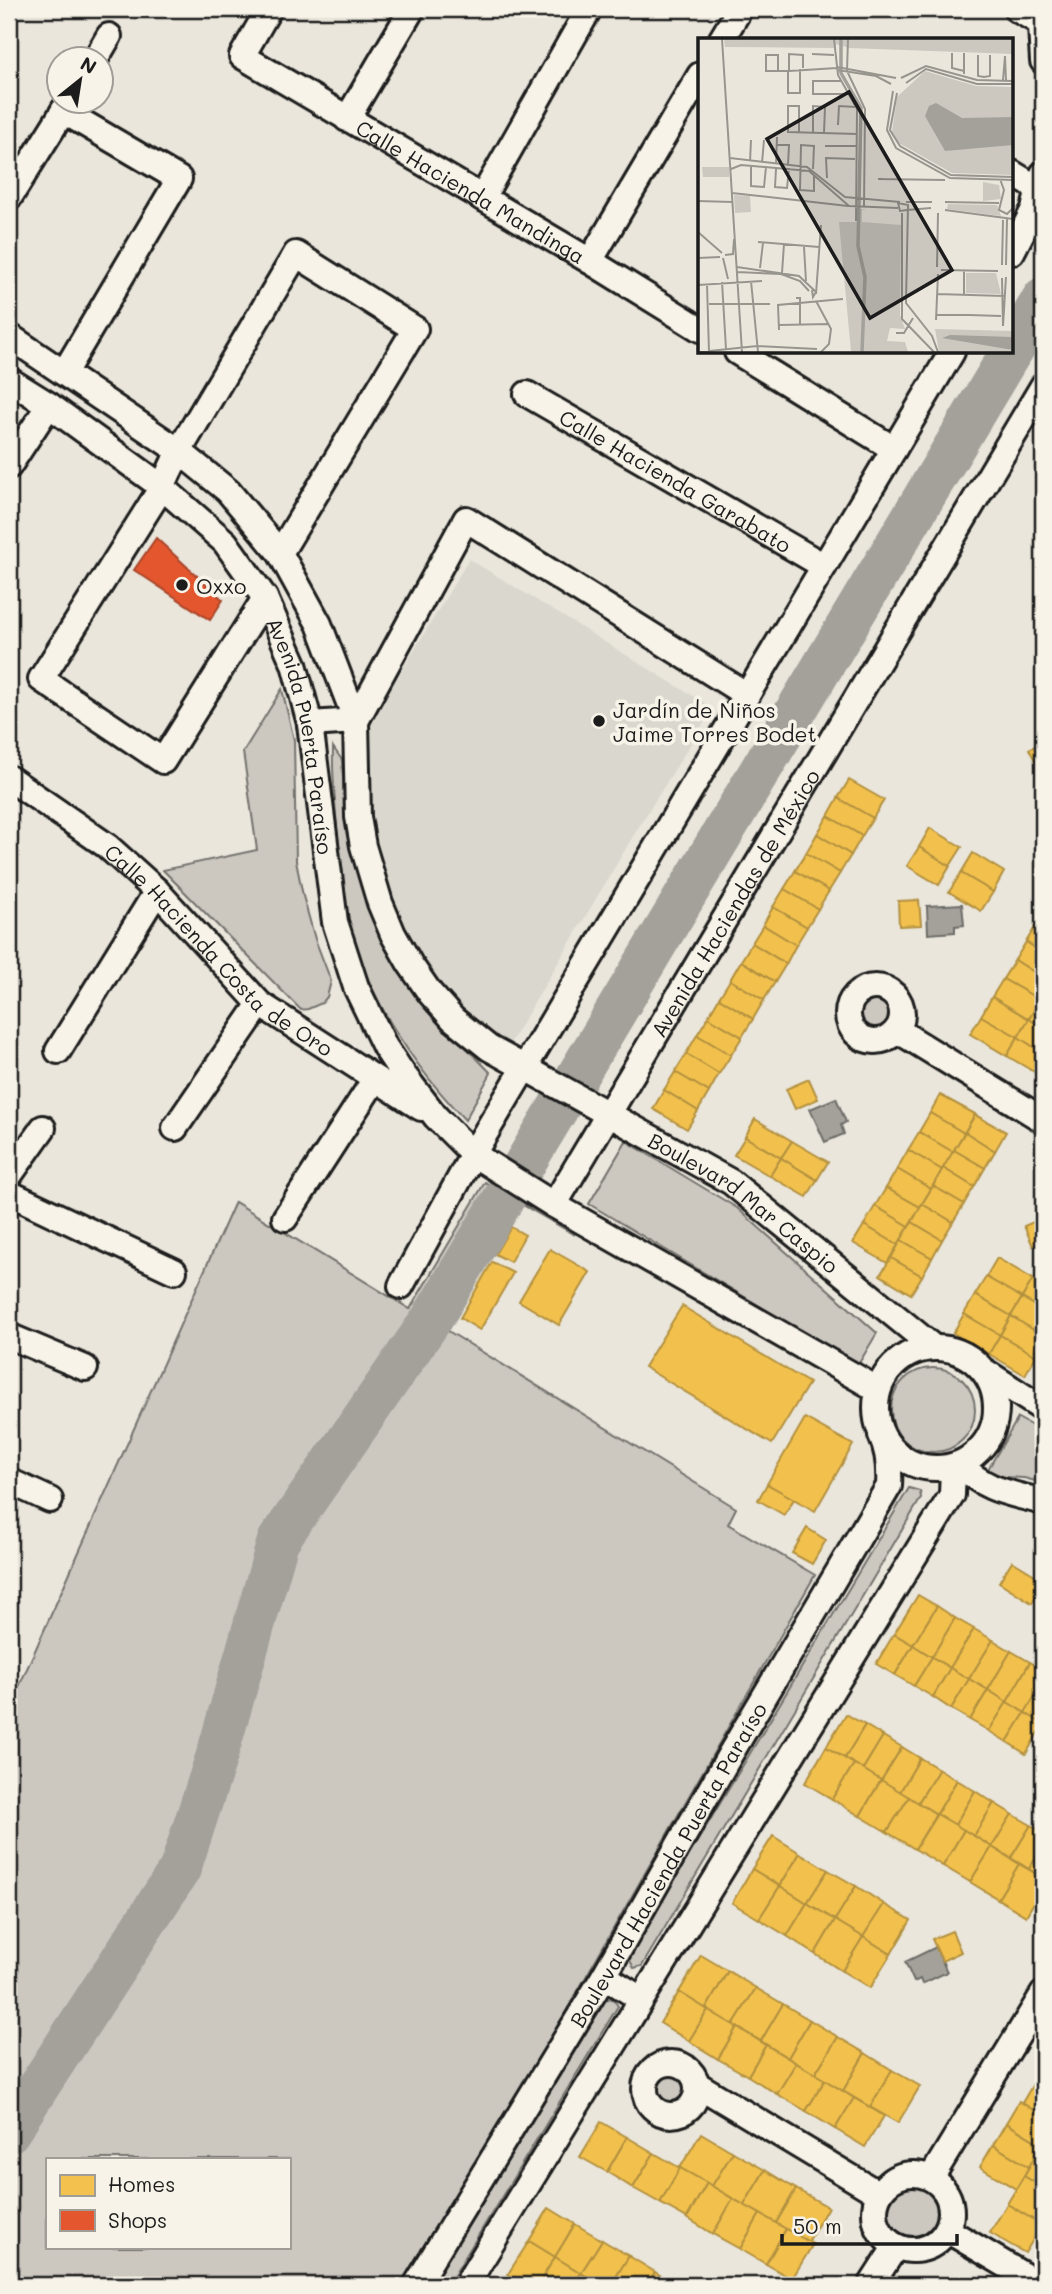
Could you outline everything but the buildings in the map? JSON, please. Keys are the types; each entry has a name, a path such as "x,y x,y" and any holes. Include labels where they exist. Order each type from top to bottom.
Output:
{"street":[{"name":"Calle Hacienda Mandinga","path":"269,9 242,56 698,328"},
{"path":"346,118 412,9"},
{"path":"482,198 589,9"},
{"path":"722,38 738,12 733,9"},
{"path":"1016,9 1041,16 1043,61"},
{"path":"103,46 109,36"},
{"path":"590,261 698,78"},
{"path":"9,198 60,116"},
{"path":"64,373 179,179 81,116"},
{"path":"1014,174 1042,182 1026,226 1014,248"},
{"path":"265,598 163,761 41,678 162,487 179,451 296,254 415,329 280,553"},
{"name":"Avenida Puerta Paraíso","path":"9,336 179,451 228,491 280,553 319,624 356,721 356,788 363,846 380,903 393,934 424,984 453,1019 489,1048 532,1073"},
{"path":"740,354 894,449"},
{"path":"401,1286 532,1073 747,695 951,354"},
{"name":"Avenida Puerta Paraíso","path":"9,380 49,405 162,487 225,542 265,598 294,664 310,724 335,922 356,987 375,1027 403,1074 436,1117 481,1159"},
{"name":"Avenida Haciendas de México","path":"554,1205 599,1109 1043,386"},
{"name":"Calle Hacienda Garabato","path":"527,394 824,566"},
{"path":"9,466 49,405"},
{"path":"310,724 356,721 466,519 747,695"},
{"name":"Calle Hacienda Costa de Oro","path":"9,778 107,846 157,891 260,1004 436,1117"},
{"path":"58,1051 157,891"},
{"path":"175,1128 260,1004"},
{"path":"897,1030 1043,1120"},
{"name":"Boulevard Mar Caspio","path":"532,1073 731,1182 933,1347"},
{"path":"285,1218 374,1079"},
{"path":"9,1176 43,1128"},
{"path":"481,1159 554,1205 877,1389"},
{"path":"9,1193 174,1271"},
{"path":"9,1336 85,1368"},
{"path":"986,1372 997,1398 996,1425 983,1449 957,1466 925,1468 907,1461 899,1457 881,1435 875,1413 877,1389 890,1368 909,1353 933,1347 963,1353 986,1372 1043,1409"},
{"name":"Boulevard Hacienda Puerta Paraíso","path":"416,2285 604,1976 731,1753 889,1486 887,1447 881,1435"},
{"path":"957,1466 981,1482 1043,1502"},
{"name":"Boulevard Hacienda Puerta Paraíso","path":"466,2285 952,1495 957,1466"},
{"path":"9,1481 50,1500"},
{"path":"604,1976 641,1999"},
{"path":"930,2178 1043,1994"},
{"path":"698,2085 879,2194"},
{"path":"901,2175 930,2178 942,2187 949,2201 951,2215 947,2230 930,2246 907,2249 896,2246 879,2229 875,2217 879,2194 892,2179 901,2175"},
{"path":"947,2230 1040,2285"},
{"path":"871,2285 896,2246"}],"shaded area":[{"path":"469,559 713,708 508,1047 449,999 408,940 388,887 374,821 365,732"},
{"path":"282,689 294,740 296,861 315,939 331,981 327,997 322,1003 301,1010 163,870 257,850 243,752"},
{"path":"333,747 342,760 344,796 355,862 368,907 383,941 394,959 456,1037 491,1073 465,1120 404,1045 360,959 350,929 340,880"},
{"path":"962,904 964,925 955,926 955,932 928,934 927,906"},
{"path":"877,996 888,1003 891,1015 884,1026 869,1029 871,1027 862,1020 861,1007 865,1000"},
{"path":"836,1098 846,1122 841,1125 844,1134 825,1142 810,1109"},
{"path":"626,1141 737,1208 877,1333 858,1365 589,1204"},
{"path":"485,1182 575,1235 521,1204 448,1331 736,1508 728,1524 815,1575 482,2159 403,2285 9,2285 9,1709 235,1202 410,1309"},
{"path":"925,1368 941,1368 957,1375 968,1386 975,1402 972,1426 963,1440 941,1452 925,1452 909,1445 898,1434 891,1418 891,1402 898,1386 909,1375"},
{"path":"1018,1418 1043,1432 1043,1483 1024,1478 984,1476"},
{"path":"909,1488 920,1491 921,1498 642,1966 634,1968 628,1957"},
{"path":"936,1947 947,1972 922,1984 920,1979 914,1982 905,1962"},
{"path":"610,1998 618,2006 448,2285 432,2285 606,2000"},
{"path":"670,2076 681,2080 685,2091 681,2102 670,2106 659,2102 655,2091 659,2080"},
{"path":"912,2186 930,2193 937,2211 930,2229 912,2236 894,2229 887,2211 894,2193"}],"waterway":[{"path":"1014,348 1043,298"},
{"path":"9,2132 180,1869 218,1752 278,1541 431,1320 1010,354"}],"place":[{"name":"Oxxo","path":"182,585"},
{"name":"Jardín de Niños Jaime Torres Bodet","path":"599,721"}]}
